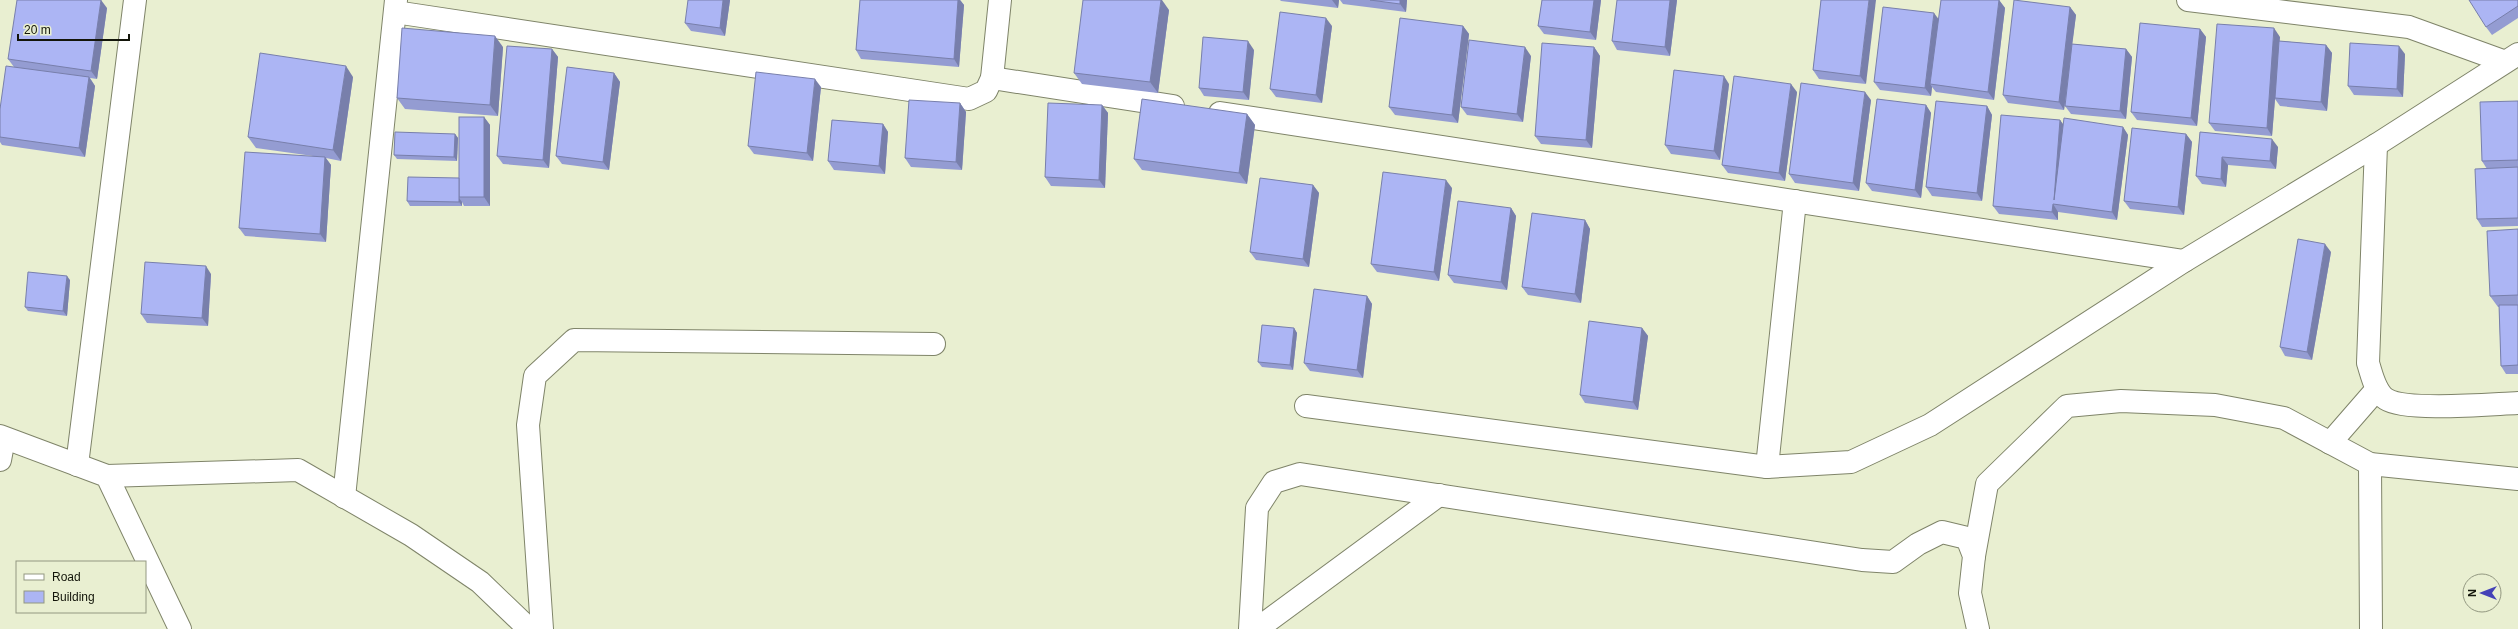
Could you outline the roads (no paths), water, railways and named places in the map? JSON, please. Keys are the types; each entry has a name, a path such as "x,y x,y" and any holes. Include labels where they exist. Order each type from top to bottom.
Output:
{"street":[{"path":"77,465 135,0"},
{"path":"344,497 395,6 969,99 986,91 992,78 1000,0"},
{"path":"2188,0 2409,27 2511,58"},
{"path":"1306,406 1767,467 1851,462 1930,425 2184,261 2376,145 2511,58"},
{"path":"992,78 2184,261"},
{"path":"2376,145 2368,363 2377,389 2386,399 2405,405 2518,403"},
{"path":"1767,467 1795,201"},
{"path":"542,629 528,425 535,376 574,340 934,344"},
{"path":"2330,443 2377,389"},
{"path":"1978,629 1970,593 1974,556 1987,484 2067,406 2121,401 2215,405 2284,418 2370,464 2518,479"},
{"path":"0,460 2,438 107,476 298,470 411,535 480,582 529,629"},
{"path":"2370,464 2371,629"},
{"path":"1250,629 1257,508 1274,482 1300,474 1862,560 1893,562 1918,544 1942,532 1967,538 1974,556"},
{"path":"107,476 180,629"},
{"path":"1257,629 1439,495"}]}
